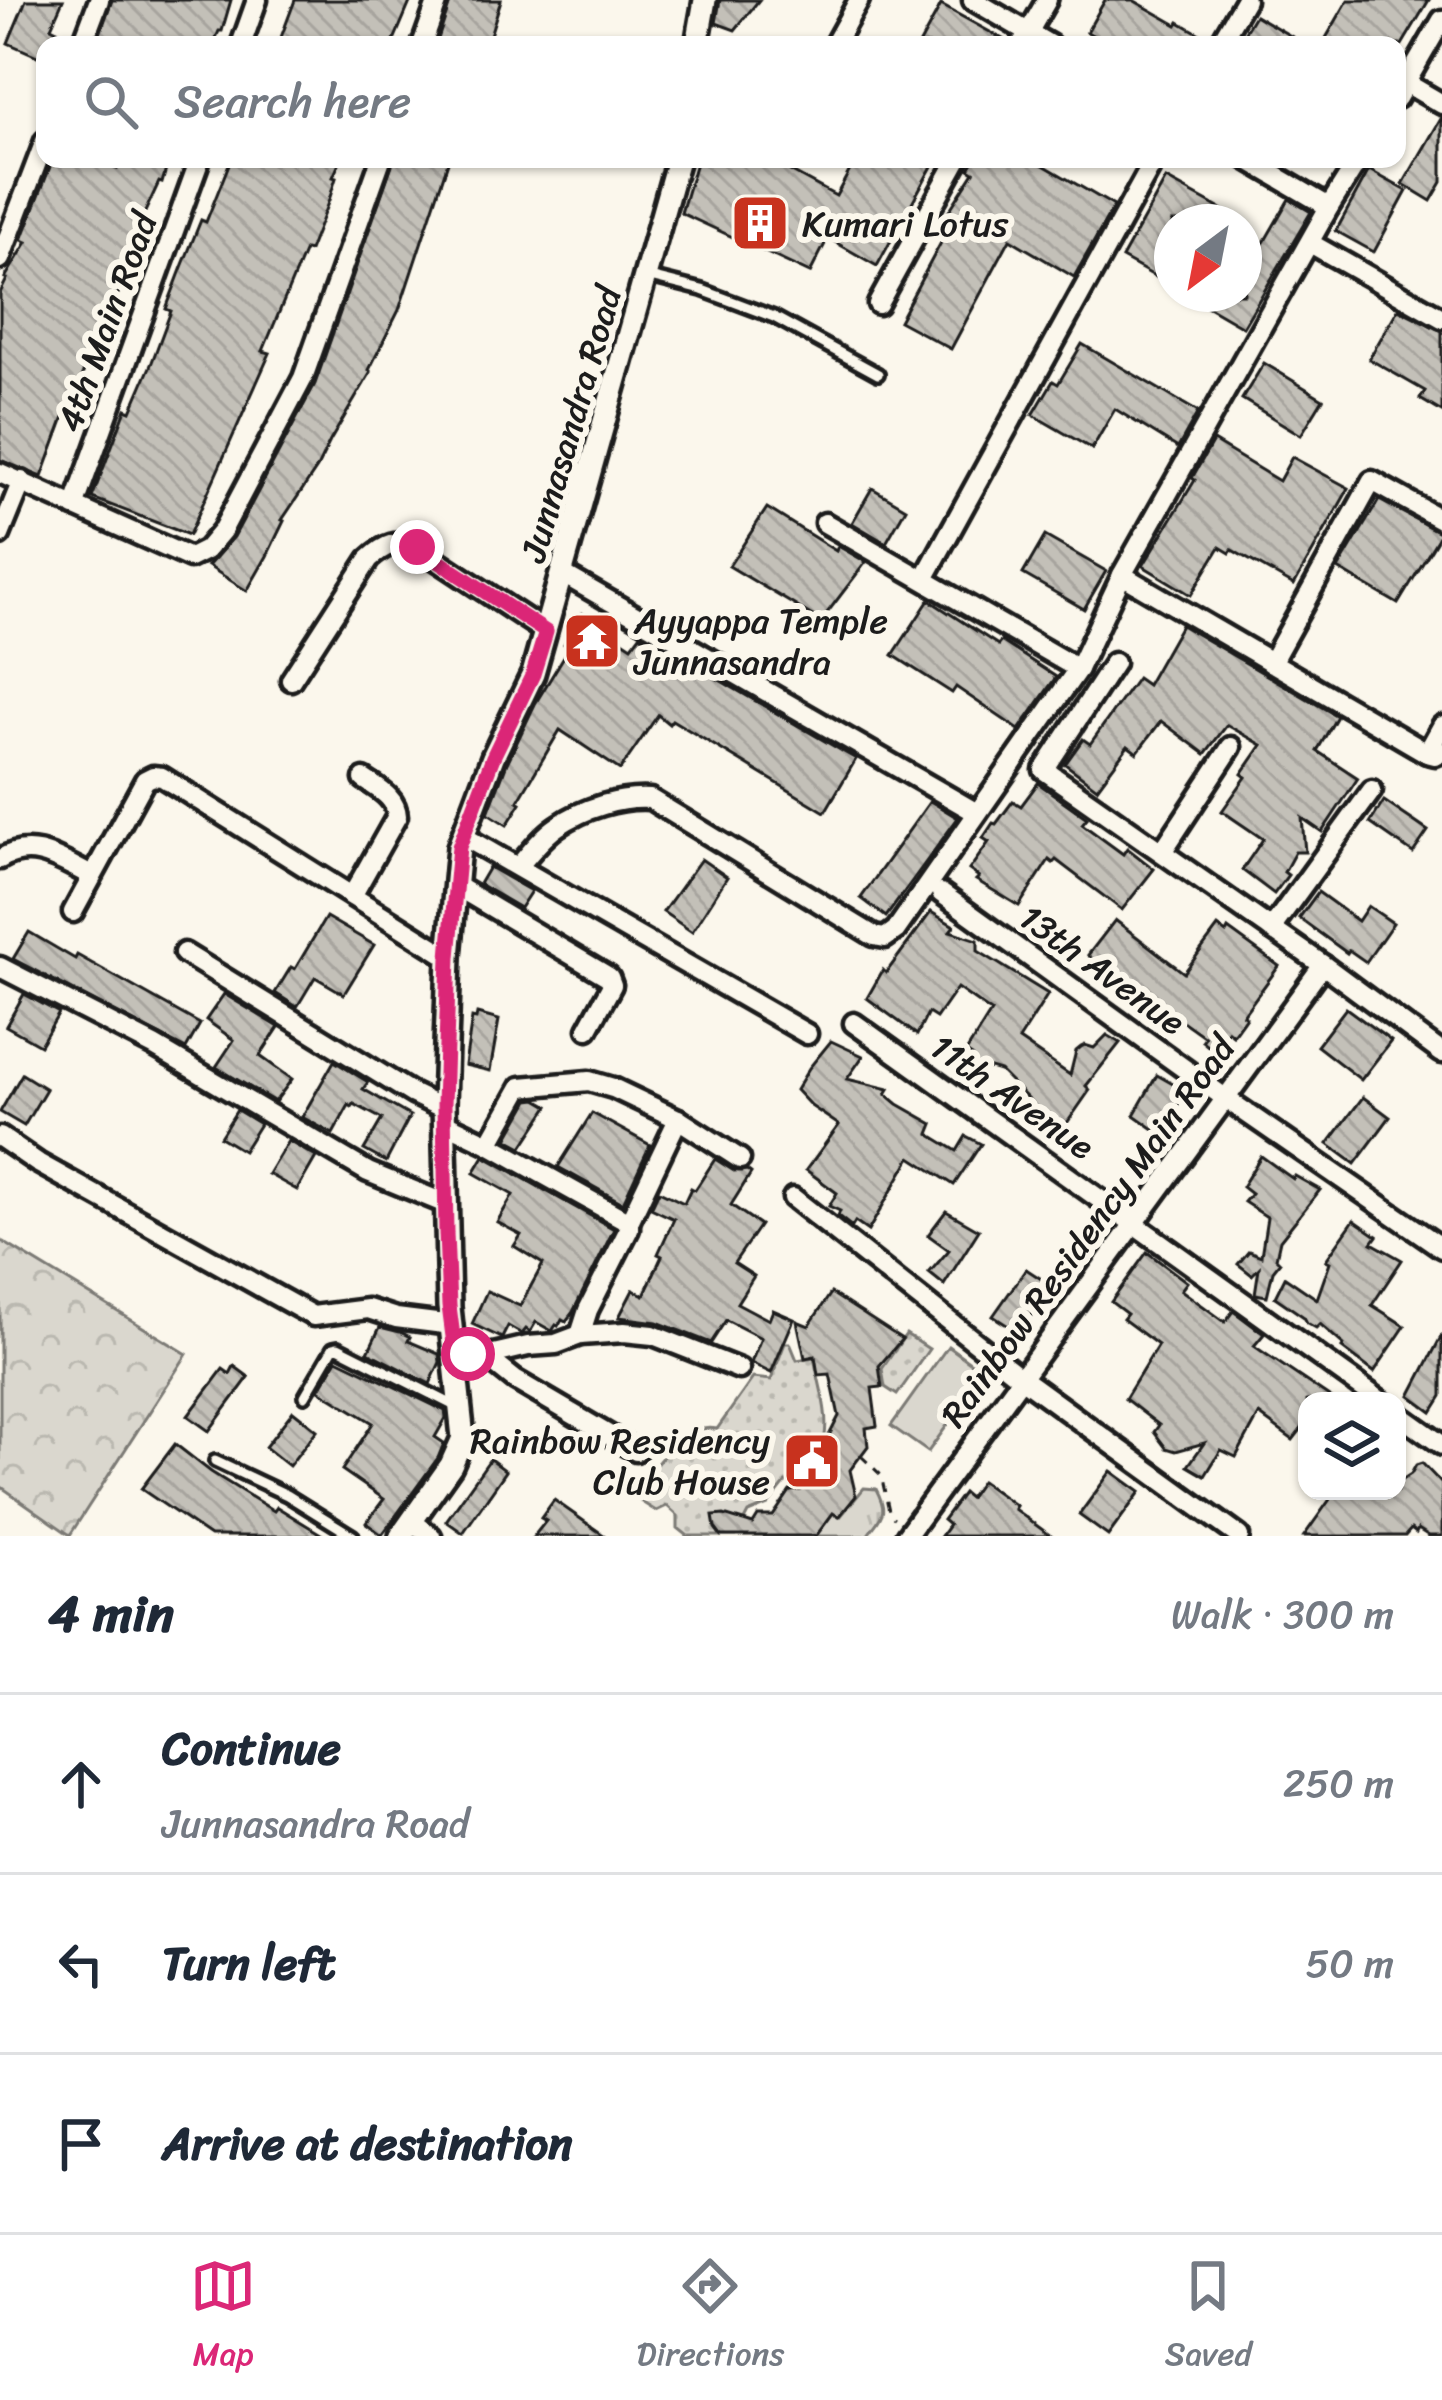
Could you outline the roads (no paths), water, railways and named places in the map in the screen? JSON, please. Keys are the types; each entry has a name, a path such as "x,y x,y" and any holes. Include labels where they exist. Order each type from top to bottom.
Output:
{"street":[{"path":"85,36 99,0"},
{"path":"244,36 257,0"},
{"path":"425,36 438,0"},
{"path":"699,36 705,0"},
{"path":"839,36 859,0"},
{"path":"973,0 1021,36"},
{"path":"1027,36 1047,0"},
{"path":"1225,36 1245,0"},
{"path":"1406,84 1442,20"},
{"path":"1406,92 1442,104"},
{"path":"0,259 36,165"},
{"name":"4th Main Road","path":"74,507 197,168"},
{"path":"0,472 190,558 206,550 222,531 303,378 378,168"},
{"name":"Junnasandra Road","path":"415,1531 463,1438 452,1324 444,1116 449,957 463,836 493,757 533,674 675,168"},
{"path":"878,304 953,168"},
{"path":"924,579 1150,168"},
{"path":"1262,168 1329,207"},
{"path":"518,867 556,827 583,812 631,798 650,799 874,936 885,938 896,930 1078,669 1122,575 1353,168"},
{"path":"1310,243 1442,319"},
{"path":"1271,663 1372,481 1442,520"},
{"path":"0,535 22,482"},
{"path":"825,523 1078,669"},
{"path":"291,680 369,560 383,546 398,542 417,547 546,632"},
{"path":"562,574 976,813"},
{"path":"1122,575 1435,753 1442,726"},
{"path":"1114,663 1045,770 1439,1044"},
{"path":"1162,852 1231,747"},
{"path":"73,912 145,780 162,777 449,957"},
{"path":"352,896 397,816 392,800 364,779"},
{"path":"1271,929 1372,790"},
{"path":"463,836 807,1034"},
{"path":"0,860 27,850 92,876"},
{"path":"456,886 609,977 611,985 588,1029"},
{"name":"13th Avenue","path":"941,893 1442,1248"},
{"path":"184,953 489,1144 629,1222"},
{"name":"Rainbow Residency Main Road","path":"907,1534 1323,965"},
{"path":"0,967 154,1046 368,1172 446,1204"},
{"name":"11th Avenue","path":"854,1022 1369,1392"},
{"path":"489,1144 521,1087 590,1081 678,1119 740,1159"},
{"path":"580,1335 587,1310 678,1119"},
{"path":"0,1138 314,1316 368,1309 396,1318 452,1324"},
{"path":"793,1198 1021,1378 1239,1536"},
{"path":"455,1352 485,1356 556,1344 580,1335 624,1332 653,1336 739,1369"},
{"path":"485,1356 533,1391 636,1451"},
{"path":"1406,1419 1442,1445"}],"lane":[{"path":"645,276 702,290 774,317 878,374"},
{"path":"305,1396 338,1347 461,1410"},
{"path":"215,1461 287,1495 353,1536"}],"waterway":[{"path":"1052,10 1058,0"}],"place":[{"name":"Kumari Lotus","path":"760,223"},
{"name":"Ayyappa Temple Junnasandra","path":"592,641"},
{"name":"Rainbow Residency Club House","path":"812,1461"}]}
